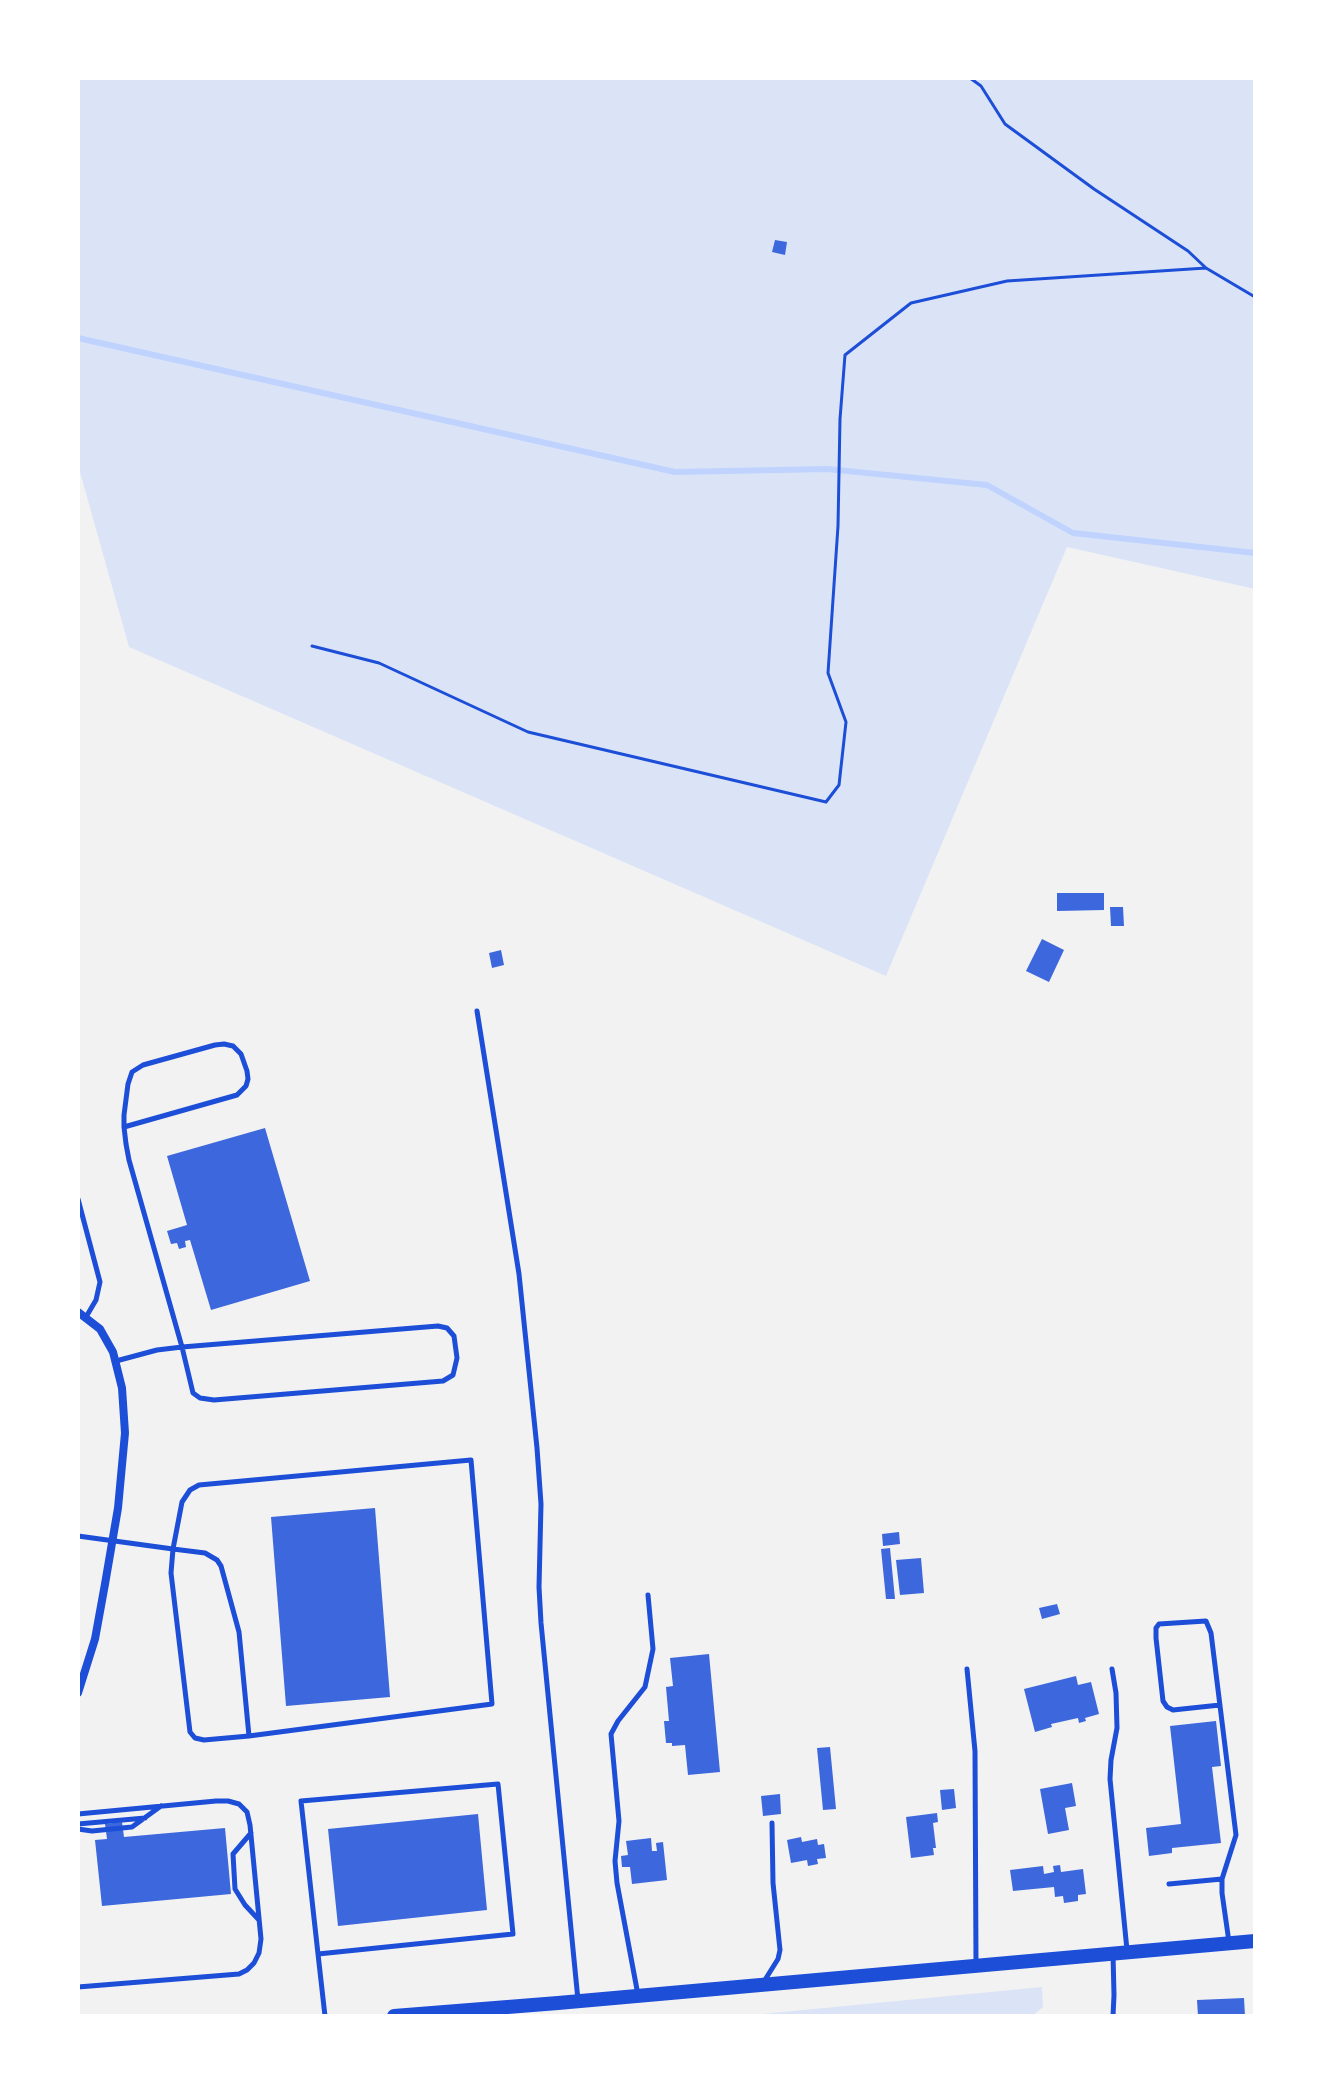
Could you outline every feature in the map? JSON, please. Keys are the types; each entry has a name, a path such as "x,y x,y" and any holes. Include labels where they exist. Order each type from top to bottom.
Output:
{"main road":[{"path":"394,2016 509,2011 578,2000 1255,1941"}],"street":[{"path":"78,1693 95,1639 120,1493 125,1433 122,1388 116,1361 106,1337 82,1314"}],"lane":[{"path":"477,1011 519,1274 537,1448 541,1504 541,1623 578,2000"},
{"path":"116,1361 182,1347 438,1326 447,1328 454,1336 457,1358 453,1375 439,1381 214,1400 200,1398 193,1393 182,1347 129,1160 124,1127 125,1104 129,1078 137,1068 219,1045 233,1046 241,1054 248,1079 237,1095 124,1127"},
{"path":"78,1199 100,1282 96,1300 82,1314"},
{"path":"471,1460 492,1704 249,1736 195,1738 190,1732 171,1573 173,1549 182,1502 190,1490 208,1482 471,1460"},
{"path":"78,1536 205,1553 217,1560 241,1640 249,1736"},
{"path":"638,1995 617,1883 615,1861 619,1821 611,1734 645,1687 653,1649 648,1595"},
{"path":"1220,1705 1173,1710 1167,1707 1163,1701 1156,1638 1159,1624 1206,1621 1211,1633 1220,1705 1236,1835 1222,1879 1229,1943"},
{"path":"967,1669 975,1751 976,1965"},
{"path":"1112,1669 1117,1728 1110,1779 1120,1953 1113,2016"},
{"path":"318,1954 513,1934 498,1784 301,1801 318,1954 325,2016"},
{"path":"78,1814 233,1802 247,1812 259,1920 259,1953 254,1963 243,1972 78,1987"},
{"path":"78,1826 92,1831 132,1827 162,1806"},
{"path":"763,1984 780,1950 773,1883 772,1823"},
{"path":"251,1833 233,1854 235,1889 259,1920"},
{"path":"1169,1884 1222,1879"}],"path":[{"path":"970,78 981,86 1005,124 1094,189 1188,251 1206,268 1255,297"},
{"path":"312,646 379,663 528,732 826,802 839,785 846,722 828,673 845,355 911,303 1007,281 1206,268"}],"shaded area":[{"path":"78,78 1255,78 1255,589 1067,547 886,976 129,647 78,465"},
{"path":"1042,1987 1043,2007 1032,2016 741,2016"}],"building":[{"path":"775,240 787,242 785,255 772,252"},
{"path":"1057,893 1104,893 1104,910 1057,911"},
{"path":"1110,907 1123,907 1124,926 1111,926"},
{"path":"1042,939 1064,950 1049,982 1026,971"},
{"path":"501,950 504,965 492,968 489,953"},
{"path":"265,1128 310,1281 211,1310 190,1240 185,1241 186,1247 179,1249 177,1243 171,1244 167,1231 187,1225 167,1156"},
{"path":"375,1508 390,1697 286,1706 271,1517"},
{"path":"899,1532 900,1544 883,1546 882,1534"},
{"path":"890,1548 895,1599 886,1599 881,1549"},
{"path":"921,1558 924,1593 900,1595 896,1560"},
{"path":"1057,1604 1060,1614 1042,1619 1039,1608"},
{"path":"709,1654 720,1772 688,1775 685,1745 666,1743 664,1721 669,1721 666,1687 673,1686 670,1658"},
{"path":"1076,1676 1078,1685 1091,1682 1099,1714 1079,1723 1078,1718 1051,1724 1052,1727 1035,1732 1024,1689"},
{"path":"1216,1721 1221,1766 1212,1767 1221,1843 1172,1848 1172,1853 1149,1856 1146,1828 1181,1824 1170,1726"},
{"path":"830,1747 836,1809 823,1810 817,1748"},
{"path":"1072,1783 1076,1806 1065,1808 1069,1830 1048,1834 1040,1789"},
{"path":"954,1789 956,1808 942,1810 940,1790"},
{"path":"780,1794 781,1814 763,1816 761,1796"},
{"path":"937,1813 938,1822 933,1823 934,1855 911,1858 906,1817"},
{"path":"478,1814 487,1910 338,1926 328,1829"},
{"path":"122,1822 124,1837 225,1828 231,1894 102,1906 95,1840 107,1839 105,1824"},
{"path":"801,1837 802,1842 817,1839 818,1845 824,1844 826,1858 817,1859 818,1864 808,1866 807,1860 791,1863 787,1840"},
{"path":"651,1838 652,1851 657,1851 656,1843 663,1842 667,1880 632,1884 630,1867 622,1867 621,1856 628,1855 626,1841"},
{"path":"1060,1865 1061,1872 1083,1869 1086,1894 1078,1895 1078,1901 1064,1903 1063,1896 1055,1897 1054,1887 1013,1891 1010,1870 1043,1866 1044,1874 1054,1872 1053,1866"},
{"path":"1244,1998 1245,2016 1198,2016 1197,2000"}],"waterway":[{"path":"78,338 675,472 827,469 987,485 1073,533 1255,553"}]}
